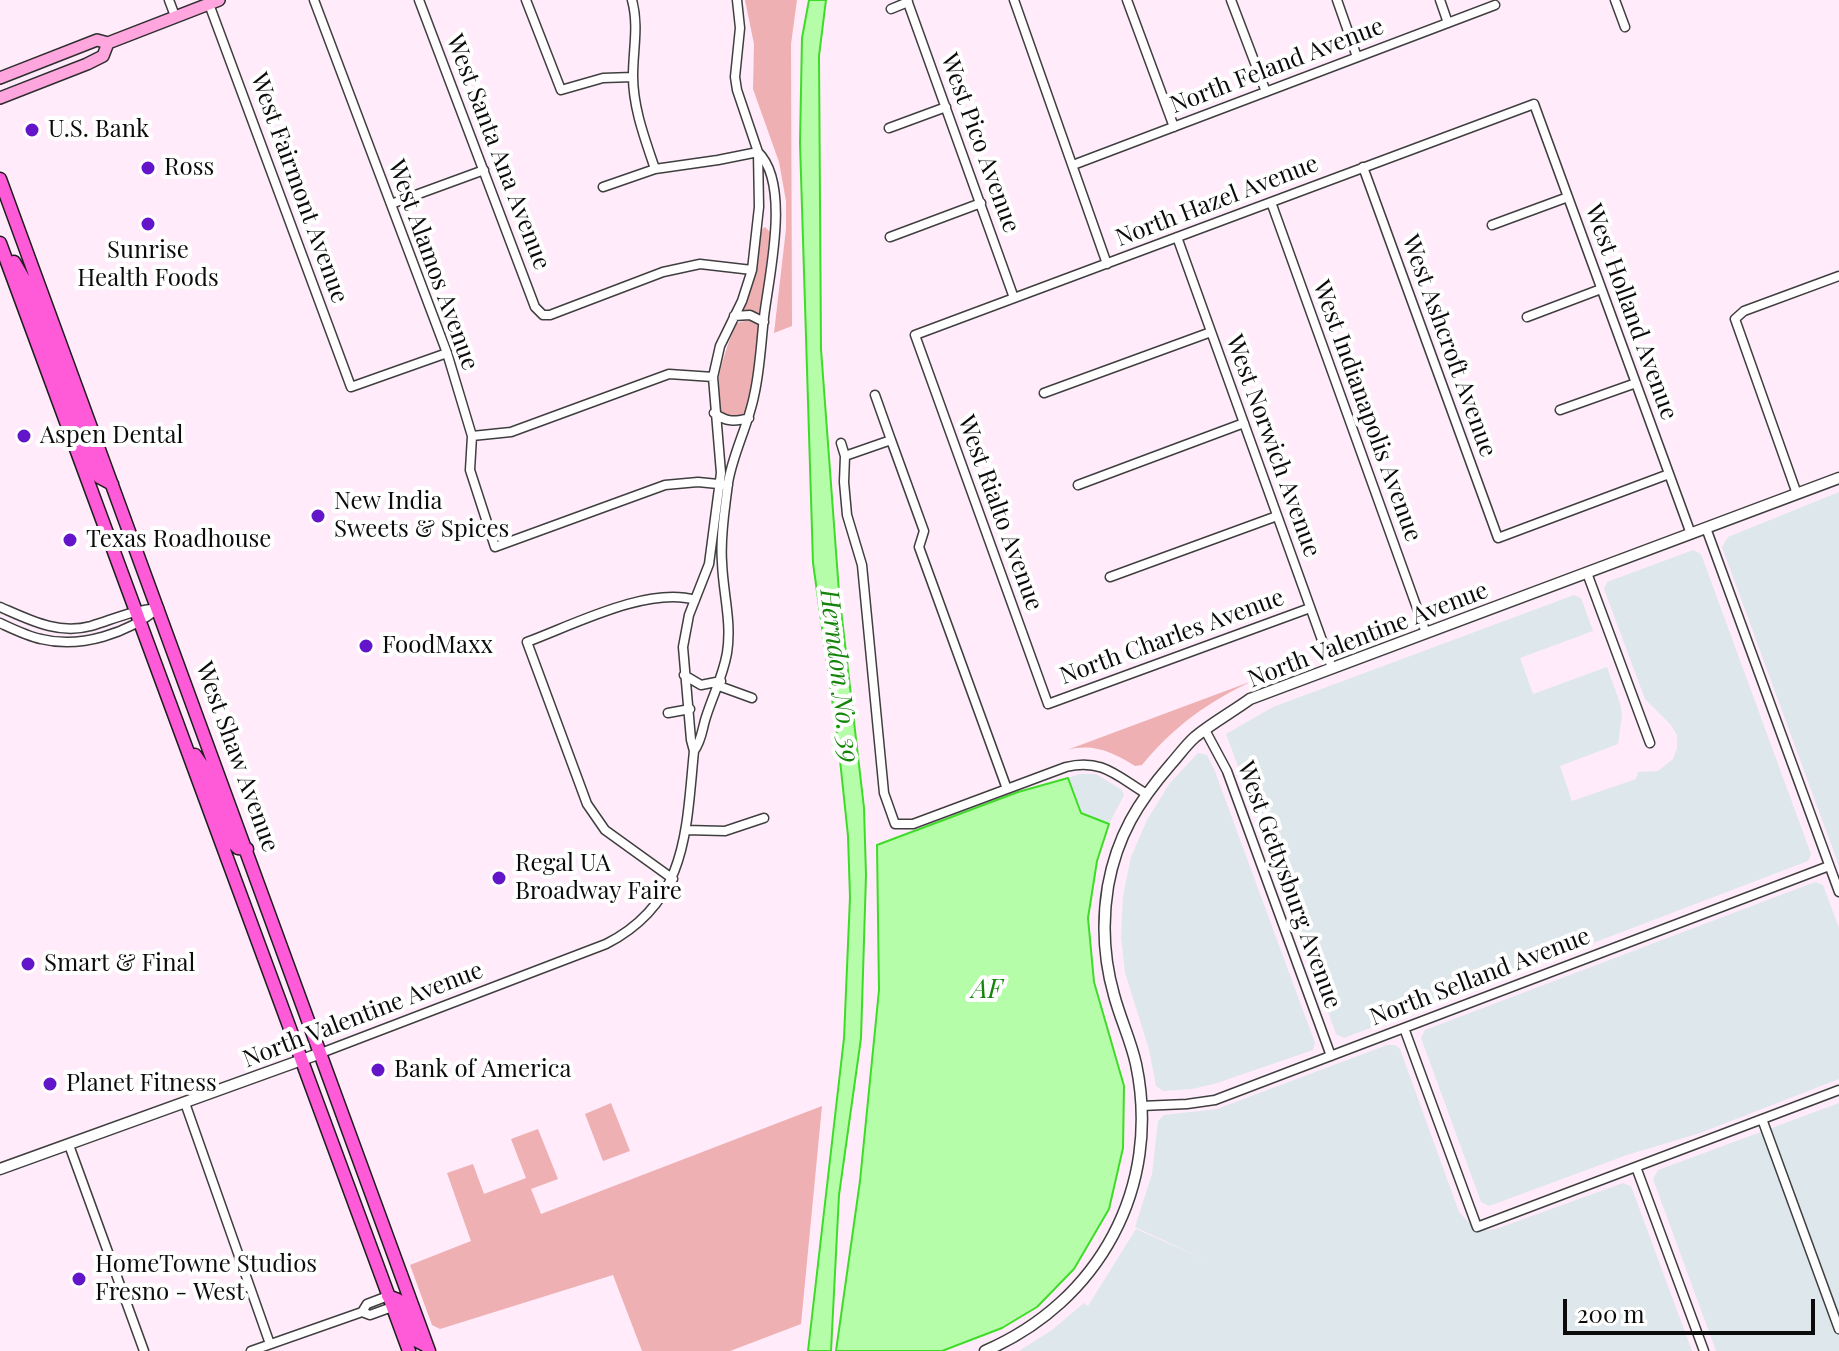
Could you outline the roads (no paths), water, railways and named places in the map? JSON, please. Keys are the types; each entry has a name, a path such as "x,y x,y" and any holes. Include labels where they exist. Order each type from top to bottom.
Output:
{"main road":[{"path":"0,78 97,40 108,43 214,2"},
{"path":"0,98 103,56 108,43"},
{"name":"West Shaw Avenue","path":"0,179 428,1349"},
{"path":"0,240 25,281 64,383 69,389 77,390"},
{"name":"West Shaw Avenue","path":"0,240 409,1351"},
{"path":"56,391 70,400 99,477 112,484"},
{"path":"184,738 206,771 232,842 238,848 247,849"},
{"path":"390,1301 398,1300 415,1340 428,1349"}],"street":[{"path":"169,0 175,16"},
{"name":"West Alamos Avenue","path":"314,0 447,353 472,436 470,470 495,547 665,485 698,482 724,484"},
{"name":"West Santa Ana Avenue","path":"419,0 535,307 543,315 663,272 700,264 752,270"},
{"path":"526,0 561,90 603,78 633,77"},
{"path":"632,0 637,26 633,77 642,133 655,169"},
{"path":"694,751 720,684 729,631 721,548 724,484 714,413 713,377 720,346 752,270 759,207 758,152 737,90 735,65 740,28 737,0"},
{"path":"1014,0 1107,264"},
{"path":"1127,0 1174,127"},
{"path":"1231,0 1266,92"},
{"path":"1337,0 1357,57"},
{"path":"1440,0 1448,23"},
{"path":"1615,0 1625,27"},
{"name":"West Pico Avenue","path":"891,9 908,1 1014,298"},
{"name":"West Fairmont Avenue","path":"214,2 351,387 447,353"},
{"name":"North Feland Avenue","path":"1073,165 1495,5"},
{"name":"North Hazel Avenue","path":"915,335 1534,104"},
{"name":"West Holland Avenue","path":"1534,104 1691,534"},
{"path":"889,128 946,107"},
{"path":"603,187 655,169 758,152"},
{"path":"695,600 669,595 645,599 527,642 587,804 605,830 673,879 683,850 694,751 684,674 685,631 709,564 724,484 749,418 757,382 775,211 770,171 766,160 758,152"},
{"name":"West Ashcroft Avenue","path":"1363,167 1498,538 1669,474"},
{"path":"391,204 484,170"},
{"path":"1492,225 1568,197"},
{"name":"West Indianapolis Avenue","path":"1271,202 1426,633"},
{"path":"890,237 981,203"},
{"name":"West Norwich Avenue","path":"1177,237 1332,668"},
{"path":"1797,494 1735,319 1744,311 1839,276"},
{"path":"1527,317 1601,289"},
{"path":"734,316 750,315 764,322"},
{"path":"1044,393 1211,332"},
{"name":"West Rialto Avenue","path":"915,335 1048,704"},
{"path":"472,436 511,432 669,374 713,377"},
{"path":"1560,410 1636,383"},
{"path":"875,395 924,531 919,547 1007,789"},
{"path":"714,413 731,421 749,418"},
{"path":"1078,485 1244,423"},
{"path":"845,456 891,440"},
{"path":"841,443 845,456 847,515 862,565 884,793 895,824 913,824 1084,763 1105,768 1145,793"},
{"name":"North Valentine Avenue","path":"985,1351 1026,1331 1060,1305 1107,1248 1123,1215 1135,1178 1142,1131 1141,1106 1136,1062 1109,975 1105,919 1109,885 1124,832 1145,793 1194,738 1250,699 1839,478"},
{"path":"1110,577 1277,516"},
{"path":"1706,528 1839,892"},
{"path":"1587,573 1650,743"},
{"path":"0,607 38,624 67,629 88,627 137,609 159,608"},
{"path":"0,623 41,639 67,642 100,638 142,622 159,608"},
{"name":"North Charles Avenue","path":"1048,704 1310,608"},
{"path":"684,674 701,685 720,684 752,698"},
{"path":"668,713 690,709"},
{"name":"West Gettysburg Avenue","path":"1205,730 1227,771 1331,1056"},
{"path":"686,830 725,831 764,818"},
{"name":"North Selland Avenue","path":"1141,1106 1215,1100 1829,866"},
{"name":"North Valentine Avenue","path":"0,1169 321,1053 618,938 647,913 673,879"},
{"path":"1404,1028 1477,1227 1839,1090"},
{"path":"185,1103 270,1344"},
{"path":"1762,1119 1839,1329"},
{"path":"69,1145 144,1351"},
{"path":"1636,1167 1704,1351"},
{"path":"251,1351 362,1312 367,1304 390,1301"}],"water":[{"name":"Herndon No. 39","path":"809,0 826,0 819,56 821,349 839,592 864,808 866,875 861,1038 839,1195 831,1351 808,1351 844,1038 850,897 848,836 838,741 813,563 800,143 802,38"},
{"name":"AF","path":"1068,778 1081,813 1109,824 1097,861 1088,918 1094,982 1124,1086 1123,1148 1109,1209 1074,1269 1037,1307 1002,1328 942,1351 836,1351 860,1181 879,990 877,845 1018,792"}],"place":[{"name":"U.S. Bank","path":"32,130"},
{"name":"Ross","path":"148,168"},
{"name":"Sunrise Health Foods","path":"148,224"},
{"name":"Aspen Dental","path":"24,436"},
{"name":"New India Sweets & Spices","path":"318,516"},
{"name":"Texas Roadhouse","path":"70,540"},
{"name":"FoodMaxx","path":"366,646"},
{"name":"Regal UA Broadway Faire","path":"499,878"},
{"name":"Smart & Final","path":"28,964"},
{"name":"Bank of America","path":"378,1070"},
{"name":"Planet Fitness","path":"50,1084"},
{"name":"HomeTowne Studios Fresno - West","path":"79,1279"}]}
